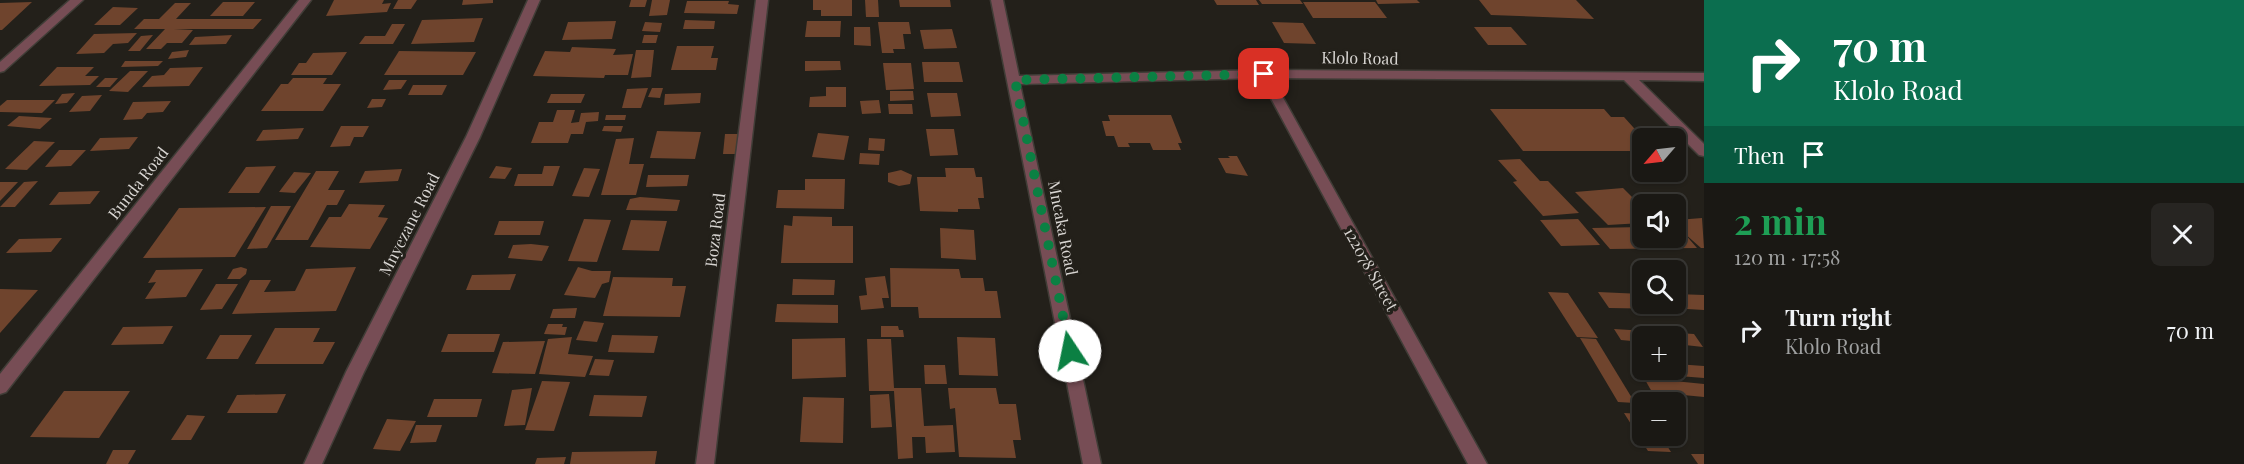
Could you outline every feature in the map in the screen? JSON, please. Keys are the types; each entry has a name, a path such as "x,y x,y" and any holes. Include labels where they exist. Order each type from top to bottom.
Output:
{"street":[{"path":"0,68 77,0"},
{"name":"Bunda Road","path":"0,387 305,0"},
{"name":"Mnyezane Road","path":"313,464 355,372 473,137 534,0"},
{"name":"Boza Road","path":"705,464 762,0"},
{"name":"Mncaka Road","path":"997,0 1092,464"},
{"name":"Klolo Road","path":"1015,80 1264,74 1704,77"},
{"name":"122078 Street","path":"1264,74 1478,464"},
{"path":"1628,77 1704,152"}],"building":[{"path":"334,0 384,0 382,4 391,3 387,12 326,16"},
{"path":"398,0 417,0 411,9 393,9"},
{"path":"463,0 493,0 493,3 462,5"},
{"path":"631,0 647,0 645,7 629,7"},
{"path":"652,0 670,0 667,15 649,16"},
{"path":"813,0 852,0 852,16 821,16 821,10 813,10"},
{"path":"865,0 878,0 879,17 866,17"},
{"path":"899,0 950,0 951,7 900,7"},
{"path":"1214,0 1256,0 1259,5 1217,5"},
{"path":"1259,0 1300,0 1303,4 1262,4"},
{"path":"1376,0 1417,0 1420,3 1378,4"},
{"path":"1479,0 1576,0 1594,19 1491,15"},
{"path":"687,1 729,1 728,4 739,5 737,14 684,13"},
{"path":"32,2 2,30 0,30 0,3"},
{"path":"223,2 255,2 243,16 210,16"},
{"path":"1303,2 1375,2 1387,18 1313,18"},
{"path":"175,3 191,3 176,19 262,19 253,29 174,29 193,30 182,43 167,43 161,49 146,49 165,29 134,29 144,19 159,19"},
{"path":"113,7 138,8 120,25 94,25"},
{"path":"483,18 474,42 411,44 422,20"},
{"path":"685,20 715,21 714,29 683,29"},
{"path":"616,21 612,39 562,40 568,22"},
{"path":"807,21 841,21 840,37 805,37"},
{"path":"645,22 662,23 660,32 642,31"},
{"path":"878,22 909,22 911,34 903,34 905,49 893,49 894,53 882,53"},
{"path":"1272,22 1303,23 1316,44 1284,43"},
{"path":"392,24 405,24 393,44 359,44 365,36 385,36"},
{"path":"854,27 870,27 871,46 854,45"},
{"path":"1474,27 1511,27 1527,45 1488,45"},
{"path":"952,29 957,48 924,49 920,30"},
{"path":"137,33 128,43 113,44 104,53 76,54 94,34"},
{"path":"153,35 140,51 128,51 141,36"},
{"path":"232,35 226,44 189,45 195,37"},
{"path":"644,35 658,35 656,43 642,43"},
{"path":"677,46 714,46 711,58 718,58 716,70 671,70"},
{"path":"572,47 616,49 613,55 633,54 628,75 605,75 604,78 533,76 545,51 570,52"},
{"path":"189,50 186,57 168,59 172,52"},
{"path":"636,50 654,50 651,77 631,78"},
{"path":"399,51 476,52 463,75 384,75"},
{"path":"347,52 332,75 291,75 299,63 306,63 313,53"},
{"path":"125,61 163,61 158,66 121,67"},
{"path":"805,61 840,61 841,70 805,71"},
{"path":"922,62 959,62 963,82 924,82"},
{"path":"883,63 911,63 914,89 886,90"},
{"path":"57,67 94,67 85,76 99,76 90,85 39,86"},
{"path":"203,67 189,86 142,87 152,76 164,75 170,68"},
{"path":"130,71 148,71 128,92 109,91"},
{"path":"105,78 118,78 110,87 96,87"},
{"path":"293,78 327,78 323,84 341,84 323,111 261,111 281,84 288,84"},
{"path":"389,80 407,80 401,89 383,90"},
{"path":"413,85 447,85 442,95 408,95"},
{"path":"826,87 846,87 846,107 809,107 810,97 826,96"},
{"path":"648,88 641,108 622,108 627,89"},
{"path":"652,88 663,88 660,98 648,97"},
{"path":"890,91 913,91 914,100 890,101"},
{"path":"75,93 67,103 55,104 62,94"},
{"path":"701,93 700,103 664,105 665,94"},
{"path":"927,93 957,93 961,116 931,117"},
{"path":"551,94 585,94 581,103 547,103"},
{"path":"102,95 90,111 69,112 82,96"},
{"path":"372,99 386,99 382,107 367,108"},
{"path":"7,100 55,100 42,113 0,112 0,106"},
{"path":"879,100 881,113 862,114 860,101"},
{"path":"171,101 163,112 147,113 142,119 123,120 133,102"},
{"path":"888,104 912,104 913,114 889,114"},
{"path":"1490,109 1604,109 1611,117 1624,117 1634,128 1632,128 1632,151 1523,151"},
{"path":"557,110 575,110 571,123 579,122 581,113 599,112 598,121 586,122 583,134 571,134 568,143 531,143 539,122 553,122"},
{"path":"606,115 626,115 625,120 605,120"},
{"path":"1108,115 1171,115 1182,143 1178,143 1181,150 1153,150 1150,143 1128,143 1130,147 1118,147 1114,136 1106,136 1102,121 1110,121"},
{"path":"19,116 52,118 40,129 7,126"},
{"path":"341,126 369,126 363,137 354,137 350,146 330,147"},
{"path":"604,126 623,126 621,132 602,131"},
{"path":"304,128 298,139 256,141 263,130"},
{"path":"926,129 954,129 958,155 930,156"},
{"path":"657,131 701,132 695,159 650,158"},
{"path":"818,133 849,136 844,160 812,157"},
{"path":"725,134 738,134 736,154 723,154"},
{"path":"138,137 129,149 90,151 100,138"},
{"path":"634,138 629,164 644,164 636,195 601,195 616,139"},
{"path":"869,138 885,139 884,151 868,150"},
{"path":"34,141 55,142 27,170 5,169"},
{"path":"59,150 86,150 71,166 45,167"},
{"path":"860,153 880,154 879,165 859,164"},
{"path":"1228,156 1237,156 1248,176 1226,173 1218,158 1230,158"},
{"path":"1520,159 1540,181 1548,181 1579,213 1543,216 1513,182 1517,181 1498,160"},
{"path":"276,166 259,193 228,193 246,167"},
{"path":"496,166 512,168 505,179 489,178"},
{"path":"544,166 560,166 553,186 514,186 518,174 542,174"},
{"path":"584,168 600,169 589,197 572,196"},
{"path":"945,168 974,168 976,177 982,177 984,198 978,198 980,209 958,209 958,212 920,211 917,177 946,177"},
{"path":"402,169 398,181 359,183 365,171"},
{"path":"901,170 912,175 910,184 899,186 888,182 888,173"},
{"path":"316,171 339,171 328,190 345,190 337,205 327,205 308,240 275,240"},
{"path":"294,172 311,173 295,193 279,192"},
{"path":"648,175 689,175 687,186 646,187"},
{"path":"805,179 845,179 844,209 776,208 778,190 805,190"},
{"path":"38,181 15,207 0,207 24,182"},
{"path":"0,182 18,182 0,201"},
{"path":"1623,188 1632,197 1632,224 1608,225 1575,192"},
{"path":"100,191 90,204 49,205 59,192"},
{"path":"640,197 680,200 677,211 626,210 630,199"},
{"path":"349,204 385,205 378,217 388,218 370,249 310,247 329,217 341,217"},
{"path":"271,206 291,206 267,248 247,249"},
{"path":"266,207 235,257 143,258 179,208"},
{"path":"793,216 832,217 832,226 853,226 853,263 781,263 784,225 792,226"},
{"path":"1702,218 1704,248 1686,235 1686,219"},
{"path":"584,219 611,220 597,262 568,261"},
{"path":"1578,219 1600,245 1561,246 1540,220"},
{"path":"631,220 667,221 659,251 622,250"},
{"path":"499,221 544,221 540,235 494,235"},
{"path":"1632,227 1632,248 1686,248 1686,235 1697,248 1610,249 1592,228"},
{"path":"940,228 974,230 976,260 941,258"},
{"path":"62,238 51,252 6,253 19,239"},
{"path":"513,245 549,246 542,261 508,258"},
{"path":"241,267 247,269 246,274 240,279 227,279 233,269"},
{"path":"356,267 336,311 232,314 250,280 271,280 264,292 295,291 306,269"},
{"path":"578,267 592,271 611,271 609,282 602,284 595,298 564,295"},
{"path":"890,268 959,269 961,278 983,278 985,291 997,291 1001,318 919,318 918,307 891,307"},
{"path":"203,269 186,297 145,299 156,282 148,283 156,270"},
{"path":"516,274 510,290 466,290 472,275"},
{"path":"885,276 889,298 882,298 884,308 861,310 859,296 867,295 865,278"},
{"path":"613,277 673,278 672,286 686,286 680,317 603,316"},
{"path":"793,279 835,280 834,295 792,295"},
{"path":"216,284 238,284 222,309 200,310"},
{"path":"0,289 38,290 0,333"},
{"path":"1548,292 1568,293 1598,338 1577,337"},
{"path":"1598,292 1632,294 1632,308 1609,308"},
{"path":"1686,294 1704,295 1704,310 1686,309"},
{"path":"777,304 838,305 838,323 775,322"},
{"path":"577,308 575,318 550,318 553,309"},
{"path":"584,321 604,323 597,342 576,340"},
{"path":"548,324 563,324 562,327 567,327 565,335 544,334"},
{"path":"173,326 163,344 111,345 123,327"},
{"path":"881,326 898,326 899,330 903,330 904,337 881,337"},
{"path":"275,328 320,328 313,342 335,342 323,364 255,364"},
{"path":"1614,329 1632,330 1632,341 1621,340"},
{"path":"448,334 500,334 494,352 441,352"},
{"path":"1686,334 1694,334 1703,347 1686,345"},
{"path":"220,335 252,335 238,359 206,359"},
{"path":"612,335 658,336 654,353 608,352"},
{"path":"572,337 568,354 593,356 585,377 539,374 548,339"},
{"path":"957,337 995,338 998,376 959,375"},
{"path":"845,338 846,377 792,379 792,339"},
{"path":"1580,338 1596,339 1632,398 1632,403 1618,402"},
{"path":"867,339 891,339 894,388 921,388 924,426 953,425 955,452 926,453 925,437 912,437 913,458 898,459 894,391 869,391"},
{"path":"545,341 535,374 492,373 503,342"},
{"path":"595,359 614,360 609,376 589,375"},
{"path":"924,365 945,365 947,384 925,384"},
{"path":"1686,365 1704,366 1704,378 1686,377"},
{"path":"1645,380 1704,384 1704,397 1686,395 1686,392 1652,392"},
{"path":"542,381 570,382 554,431 525,430"},
{"path":"532,388 525,425 504,426 512,390"},
{"path":"948,388 996,388 999,404 1016,404 1021,440 1013,440 1016,458 959,457 955,408 950,409"},
{"path":"64,391 130,391 99,438 30,437"},
{"path":"286,394 277,413 227,413 237,395"},
{"path":"889,394 892,427 871,428 870,395"},
{"path":"594,395 647,396 642,417 589,416"},
{"path":"803,397 844,398 843,443 800,442"},
{"path":"434,399 482,399 477,417 427,417"},
{"path":"1624,413 1632,413 1632,426"},
{"path":"187,415 205,416 191,440 171,440"},
{"path":"387,419 416,421 400,451 373,449"},
{"path":"416,425 442,425 436,442 410,443"},
{"path":"1645,446 1667,446 1671,452 1648,451"},
{"path":"113,450 136,450 128,464 106,464"},
{"path":"657,451 655,464 570,464 572,452"},
{"path":"1691,454 1704,454 1704,464 1698,464"},
{"path":"566,457 564,464 535,464 537,458"}],"route":[{"path":"1070,351 1015,80 1264,74"}]}
